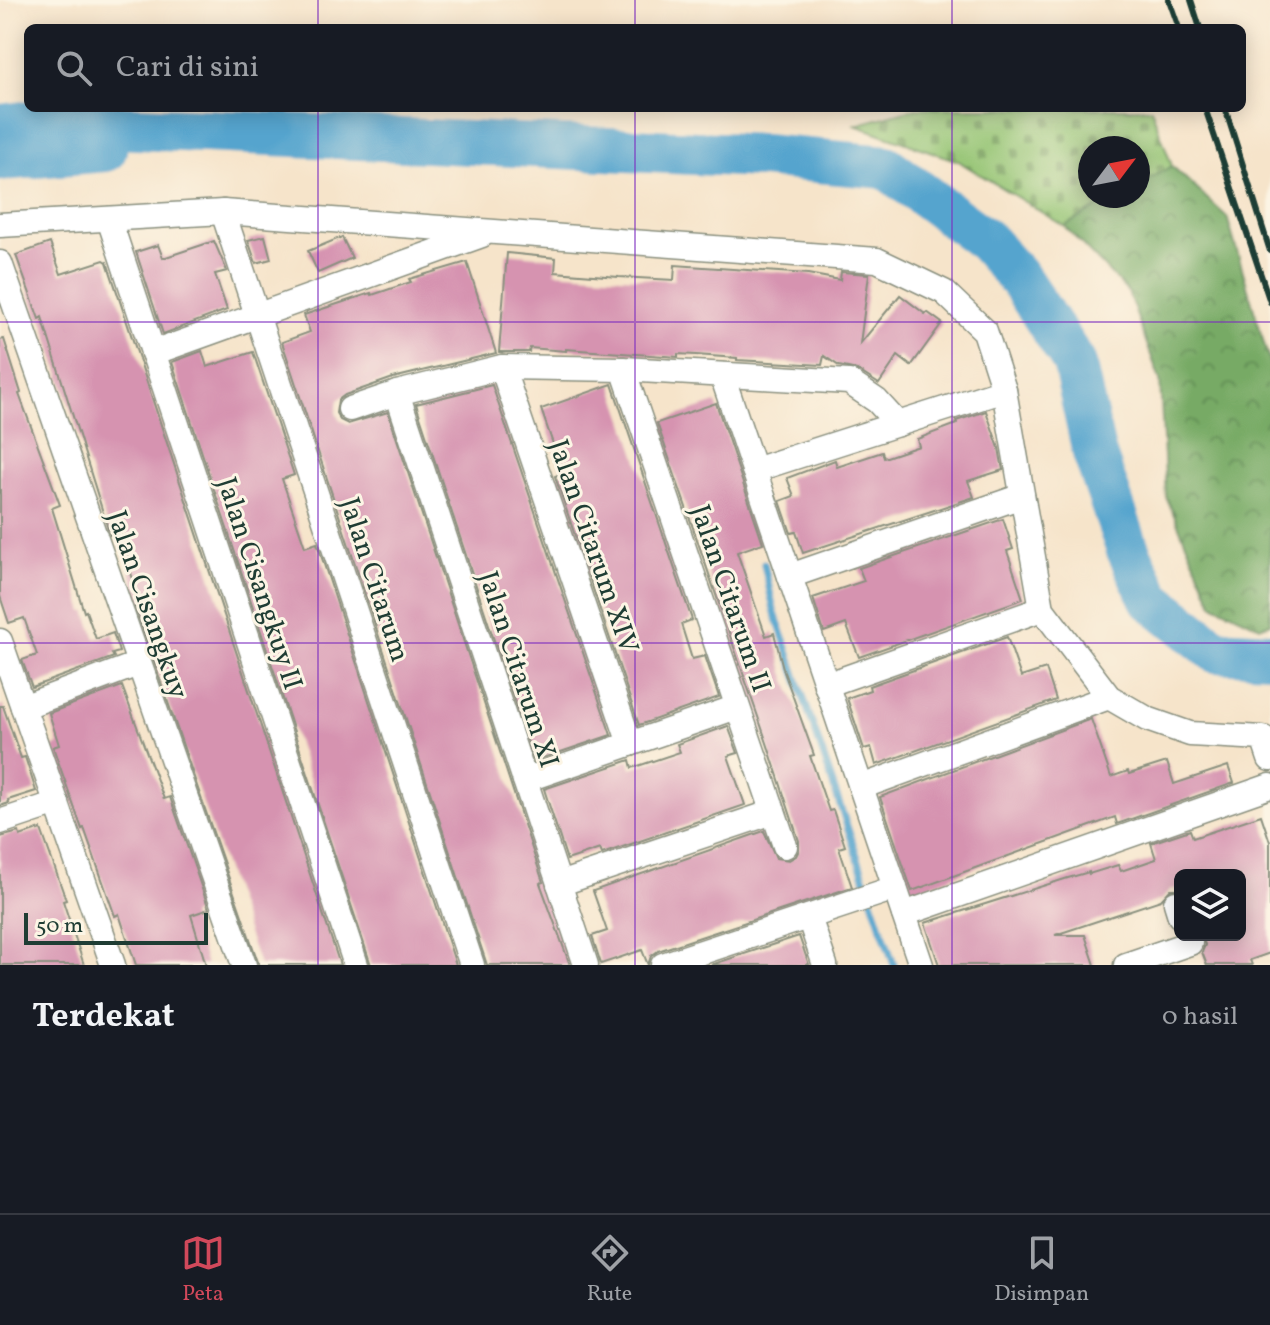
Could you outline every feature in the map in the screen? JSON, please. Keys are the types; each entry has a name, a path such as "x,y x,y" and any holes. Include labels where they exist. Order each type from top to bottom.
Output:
{"street":[{"path":"0,225 223,212 877,260 944,292 985,331 1004,390 1042,609 1109,697 1147,719 1190,734 1268,744"},
{"name":"Jalan Citarum","path":"223,212 472,965"},
{"name":"Jalan Cisangkuy II","path":"109,219 356,965"},
{"path":"153,353 491,232"},
{"name":"Jalan Cisangkuy","path":"0,263 244,965"},
{"path":"350,409 397,393 502,367 623,369 849,382 877,401 898,424"},
{"name":"Jalan Citarum XIV","path":"502,367 630,744"},
{"name":"Jalan Citarum II","path":"623,369 785,846"},
{"path":"722,375 861,787 879,893 904,914 921,965"},
{"path":"754,470 1004,390"},
{"name":"Jalan Citarum XI","path":"397,393 586,965"},
{"path":"790,576 1022,496"},
{"path":"826,685 1042,609"},
{"path":"0,641 113,965"},
{"path":"23,707 138,664"},
{"path":"861,787 1109,697"},
{"path":"525,780 737,707"},
{"path":"904,914 1270,786"},
{"path":"0,822 57,803"},
{"path":"559,884 773,812"},
{"path":"663,965 879,893"},
{"path":"809,917 825,965"},
{"path":"1126,965 1191,948"}],"green space":[{"path":"902,112 1152,112 1172,166 1150,178 1150,136 1078,136 1078,208 1096,208 1064,226 958,161 855,125"},
{"path":"1172,166 1227,217 1270,364 1270,623 1260,627 1213,604 1166,497 1160,380 1128,292 1064,226 1096,208 1150,208 1150,178"}],"building":[{"path":"265,236 271,259 256,263 248,240"},
{"path":"342,237 352,258 318,273 308,251"},
{"path":"214,241 227,271 215,274 227,310 163,334 136,252 158,245 163,258"},
{"path":"50,243 61,274 104,260 107,262 340,965 259,965 135,607 139,606 132,569 120,532 110,535 42,317 39,319 16,255"},
{"path":"507,253 556,258 555,272 619,277 674,280 675,265 808,274 840,280 841,272 869,274 860,344 900,295 942,323 911,366 898,356 879,384 857,370 839,366 824,356 822,365 566,349 530,348 529,352 499,352"},
{"path":"467,262 496,353 393,378 345,395 338,400 336,413 340,420 348,424 388,412 543,882 540,883 570,965 487,965 282,342 310,332 304,315"},
{"path":"4,339 19,394 60,505 52,508 84,612 96,639 113,633 119,652 112,654 114,657 32,687 22,660 37,655 24,618 9,623 0,596 0,340"},
{"path":"202,351 207,367 253,352 294,475 282,479 305,547 317,543 456,965 371,965 172,362"},
{"path":"612,384 692,620 681,624 692,659 705,656 719,697 639,725 555,476 563,473 541,409"},
{"path":"492,385 611,735 534,761 416,404"},
{"path":"716,403 763,543 737,552 766,636 774,633 784,672 814,755 810,756 845,846 839,848 852,887 658,951 651,956 648,965 642,950 601,964 592,936 607,931 593,891 764,831 776,858 789,860 799,850 799,841 767,743 657,423"},
{"path":"986,411 1003,470 968,481 974,497 803,553 796,532 791,533 780,501 794,496 787,478 835,460 837,467 882,452 884,458 919,446 917,439"},
{"path":"1003,519 1013,549 1007,551 1023,599 859,657 846,624 824,632 813,598 864,581 859,568"},
{"path":"1007,637 1021,677 1046,669 1056,700 876,765 871,747 864,749 847,698 870,690 869,686"},
{"path":"122,686 164,799 170,797 209,909 191,915 206,965 136,965 53,747 59,745 49,713"},
{"path":"0,706 3,706 21,758 25,757 36,791 8,800 9,803 0,806"},
{"path":"1091,719 1111,777 1167,762 1174,784 1228,766 1234,783 1117,824 1115,817 912,891 880,797"},
{"path":"728,726 738,753 728,756 745,805 602,854 600,849 567,860 544,789 630,760 632,768 680,752 677,744"},
{"path":"1261,815 1270,842 1270,953 1250,960 1252,965 1207,965 1202,952 1204,941 1246,941 1246,869 1174,869 1174,889 1161,900 1055,935 1085,935 1095,965 939,965 925,923 1089,872 1118,865 1121,871 1156,859 1151,843 1190,830 1193,838"},
{"path":"41,829 66,900 63,901 84,965 0,965 0,837 19,832 20,836"},
{"path":"799,936 809,965 711,965"}],"waterway":[{"path":"0,126 24,123 763,156 886,167 986,241 1021,281 1074,362 1094,452 1128,550 1151,599 1216,651 1270,654"},
{"path":"0,159 105,150"},
{"path":"764,564 774,610 894,965"}],"railway":[{"path":"1169,0 1178,24"},
{"path":"1191,0 1199,24"},
{"path":"1206,112 1270,302"},
{"path":"1226,112 1270,251"}]}
